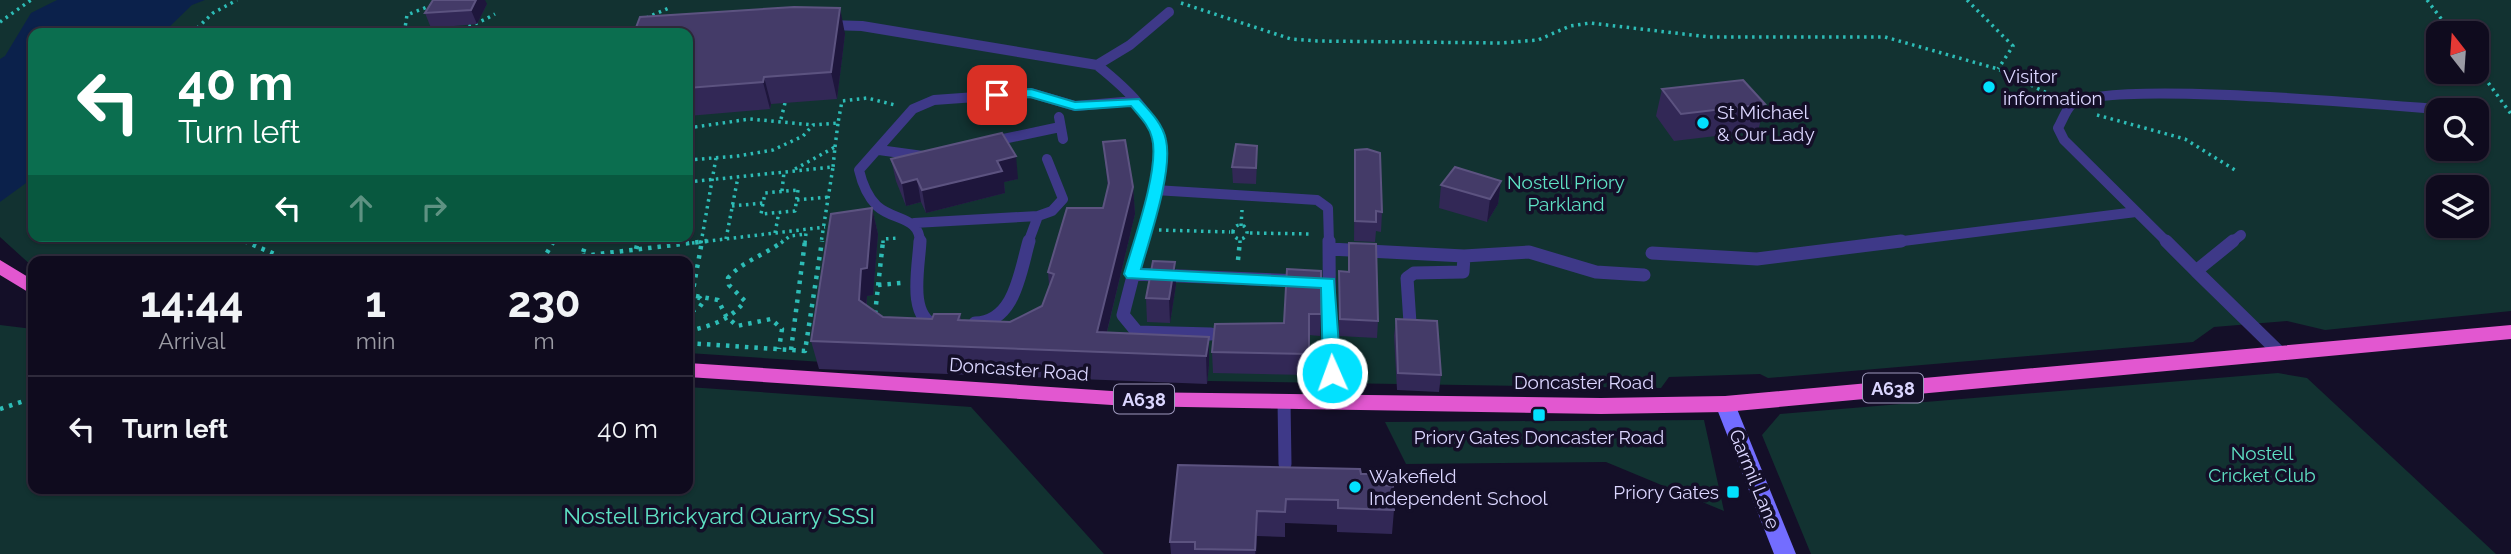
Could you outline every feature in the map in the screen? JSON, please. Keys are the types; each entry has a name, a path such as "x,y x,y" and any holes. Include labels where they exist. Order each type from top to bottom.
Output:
{"highway":[{"path":"0,266 28,286"},
{"name":"A638","path":"1725,404 2511,332"},
{"name":"Doncaster Road","path":"693,370 1127,399 1601,406 1725,404"}],"main road":[{"name":"Garmil Lane","path":"1725,404 1785,554"}],"lane":[{"path":"1097,65 1130,45 1169,12"},
{"path":"821,25 862,26 1097,65 1144,111 1159,139 1155,190 1132,274 1124,316 1137,332 1211,334"},
{"path":"2280,354 2064,140 2058,128 2071,105 2100,96 2154,92 2303,98 2426,108"},
{"path":"1047,159 1062,190 1063,200 1052,211 1038,216 914,223 881,213 870,201 862,185 859,170 913,109 934,100 1021,93 1039,95 1055,103 1075,106 1135,102"},
{"path":"972,146 1060,122 1063,139"},
{"path":"879,150 921,157 934,154"},
{"path":"1155,190 1317,200 1328,208 1330,401"},
{"path":"1652,253 1756,260 2136,212"},
{"path":"914,223 919,237 918,311 926,323 953,325 987,323 1000,316 1009,300 1038,216"},
{"path":"2196,271 2241,236"},
{"path":"1330,249 1464,256 1529,252 1595,272 1644,275"},
{"path":"1410,323 1407,278 1414,273 1464,272 1464,256"},
{"path":"1132,274 1329,283"},
{"path":"1284,401 1285,464"}],"path":[{"path":"0,22 32,0"},
{"path":"197,28 213,13 237,0"},
{"path":"1174,0 1291,39 1317,41 1501,43 1538,40 1570,26 1590,23 1709,37 1885,37 1998,69 2071,105 2185,139 2235,170"},
{"path":"1967,0 2013,46 1998,69"},
{"path":"2427,0 2443,21"},
{"path":"405,28 407,15 438,2"},
{"path":"641,26 646,18 671,7"},
{"path":"469,28 495,15"},
{"path":"2489,84 2511,114"},
{"path":"693,343 805,351 842,101 867,98 913,109"},
{"path":"781,119 785,103"},
{"path":"693,127 752,119 781,119 813,125 838,123"},
{"path":"693,160 781,148 804,138 813,125"},
{"path":"786,172 825,156 835,148"},
{"path":"693,290 716,158"},
{"path":"693,181 833,167"},
{"path":"782,191 786,172"},
{"path":"726,239 738,177"},
{"path":"798,190 797,200 795,211 761,214 765,193 798,190"},
{"path":"797,200 829,197"},
{"path":"732,206 763,203"},
{"path":"775,233 779,212"},
{"path":"1230,232 1241,226 1250,233"},
{"path":"693,330 728,320 745,301 729,285 728,278 737,267 764,256 790,236 825,227"},
{"path":"1144,230 1230,232 1240,238 1250,233 1329,235"},
{"path":"593,256 775,233 806,232"},
{"path":"791,351 806,232"},
{"path":"874,317 883,239 919,237"},
{"path":"246,242 278,256"},
{"path":"636,249 638,242"},
{"path":"693,296 718,300 728,320 737,326 771,318 782,329 779,349"},
{"path":"693,296 702,300 702,305 693,310"},
{"path":"0,409 28,400"}],"green space":[{"name":"Nostell Priory Parkland","path":"0,0 2511,0 2511,311 2325,330 2287,321 2214,327 2193,342 1768,378 1760,374 1669,377 1661,388 1080,379 693,353 693,256 28,256 28,262 0,237"},
{"name":"Nostell Brickyard Quarry SSSI","path":"0,325 28,328 28,494 693,494 693,387 971,407 1104,554 0,554"},
{"name":"Nostell Cricket Club","path":"2278,373 2307,378 2496,554 1811,554 1762,435 1780,414"},
{"path":"1704,420 1724,511 1606,462 1406,464 1385,422"}],"water":[{"path":"57,0 205,0 192,5 168,28 28,28 28,182 0,202 0,59 5,56 31,13"}],"building":[{"path":"433,0 476,0 471,10 425,13"},
{"path":"794,7 840,8 831,72 764,77 763,82 693,88 693,28 636,28 640,17"},
{"path":"1743,80 1765,104 1681,114 1662,89"},
{"path":"1002,133 1016,156 997,161 1002,171 922,190 917,179 902,183 891,159"},
{"path":"1125,140 1133,187 1097,332 1209,337 1206,356 811,341 831,214 872,208 867,268 861,269 859,300 883,317 932,319 934,314 960,314 958,320 1010,322 1042,306 1054,274 1048,272 1067,208 1103,208 1109,183 1103,142"},
{"path":"1236,144 1257,146 1256,168 1232,167"},
{"path":"1367,149 1380,153 1382,212 1376,211 1376,222 1355,221 1355,150"},
{"path":"1455,167 1501,181 1490,199 1441,185"},
{"path":"1349,243 1376,244 1378,321 1340,319 1339,271 1349,272"},
{"path":"1153,261 1175,262 1169,299 1146,298"},
{"path":"1287,269 1321,271 1321,314 1309,314 1309,354 1212,352 1215,324 1284,323"},
{"path":"1396,319 1437,321 1441,375 1398,373"},
{"path":"1178,465 1360,469 1361,474 1378,474 1379,485 1393,486 1394,510 1338,508 1338,500 1286,499 1285,512 1257,511 1255,550 1195,549 1195,542 1170,542"}],"place":[{"name":"Visitor information","path":"1989,87"},
{"name":"St Michael & Our Lady","path":"1703,123"},
{"name":"Priory Gates Doncaster Road","path":"1539,415"},
{"name":"Wakefield Independent School","path":"1355,487"},
{"name":"Priory Gates","path":"1733,492"}],"route":[{"path":"997,95 1031,93 1055,103 1075,106 1135,102 1152,122 1159,139 1160,153 1155,190 1132,274 1329,283 1332,373"}]}
